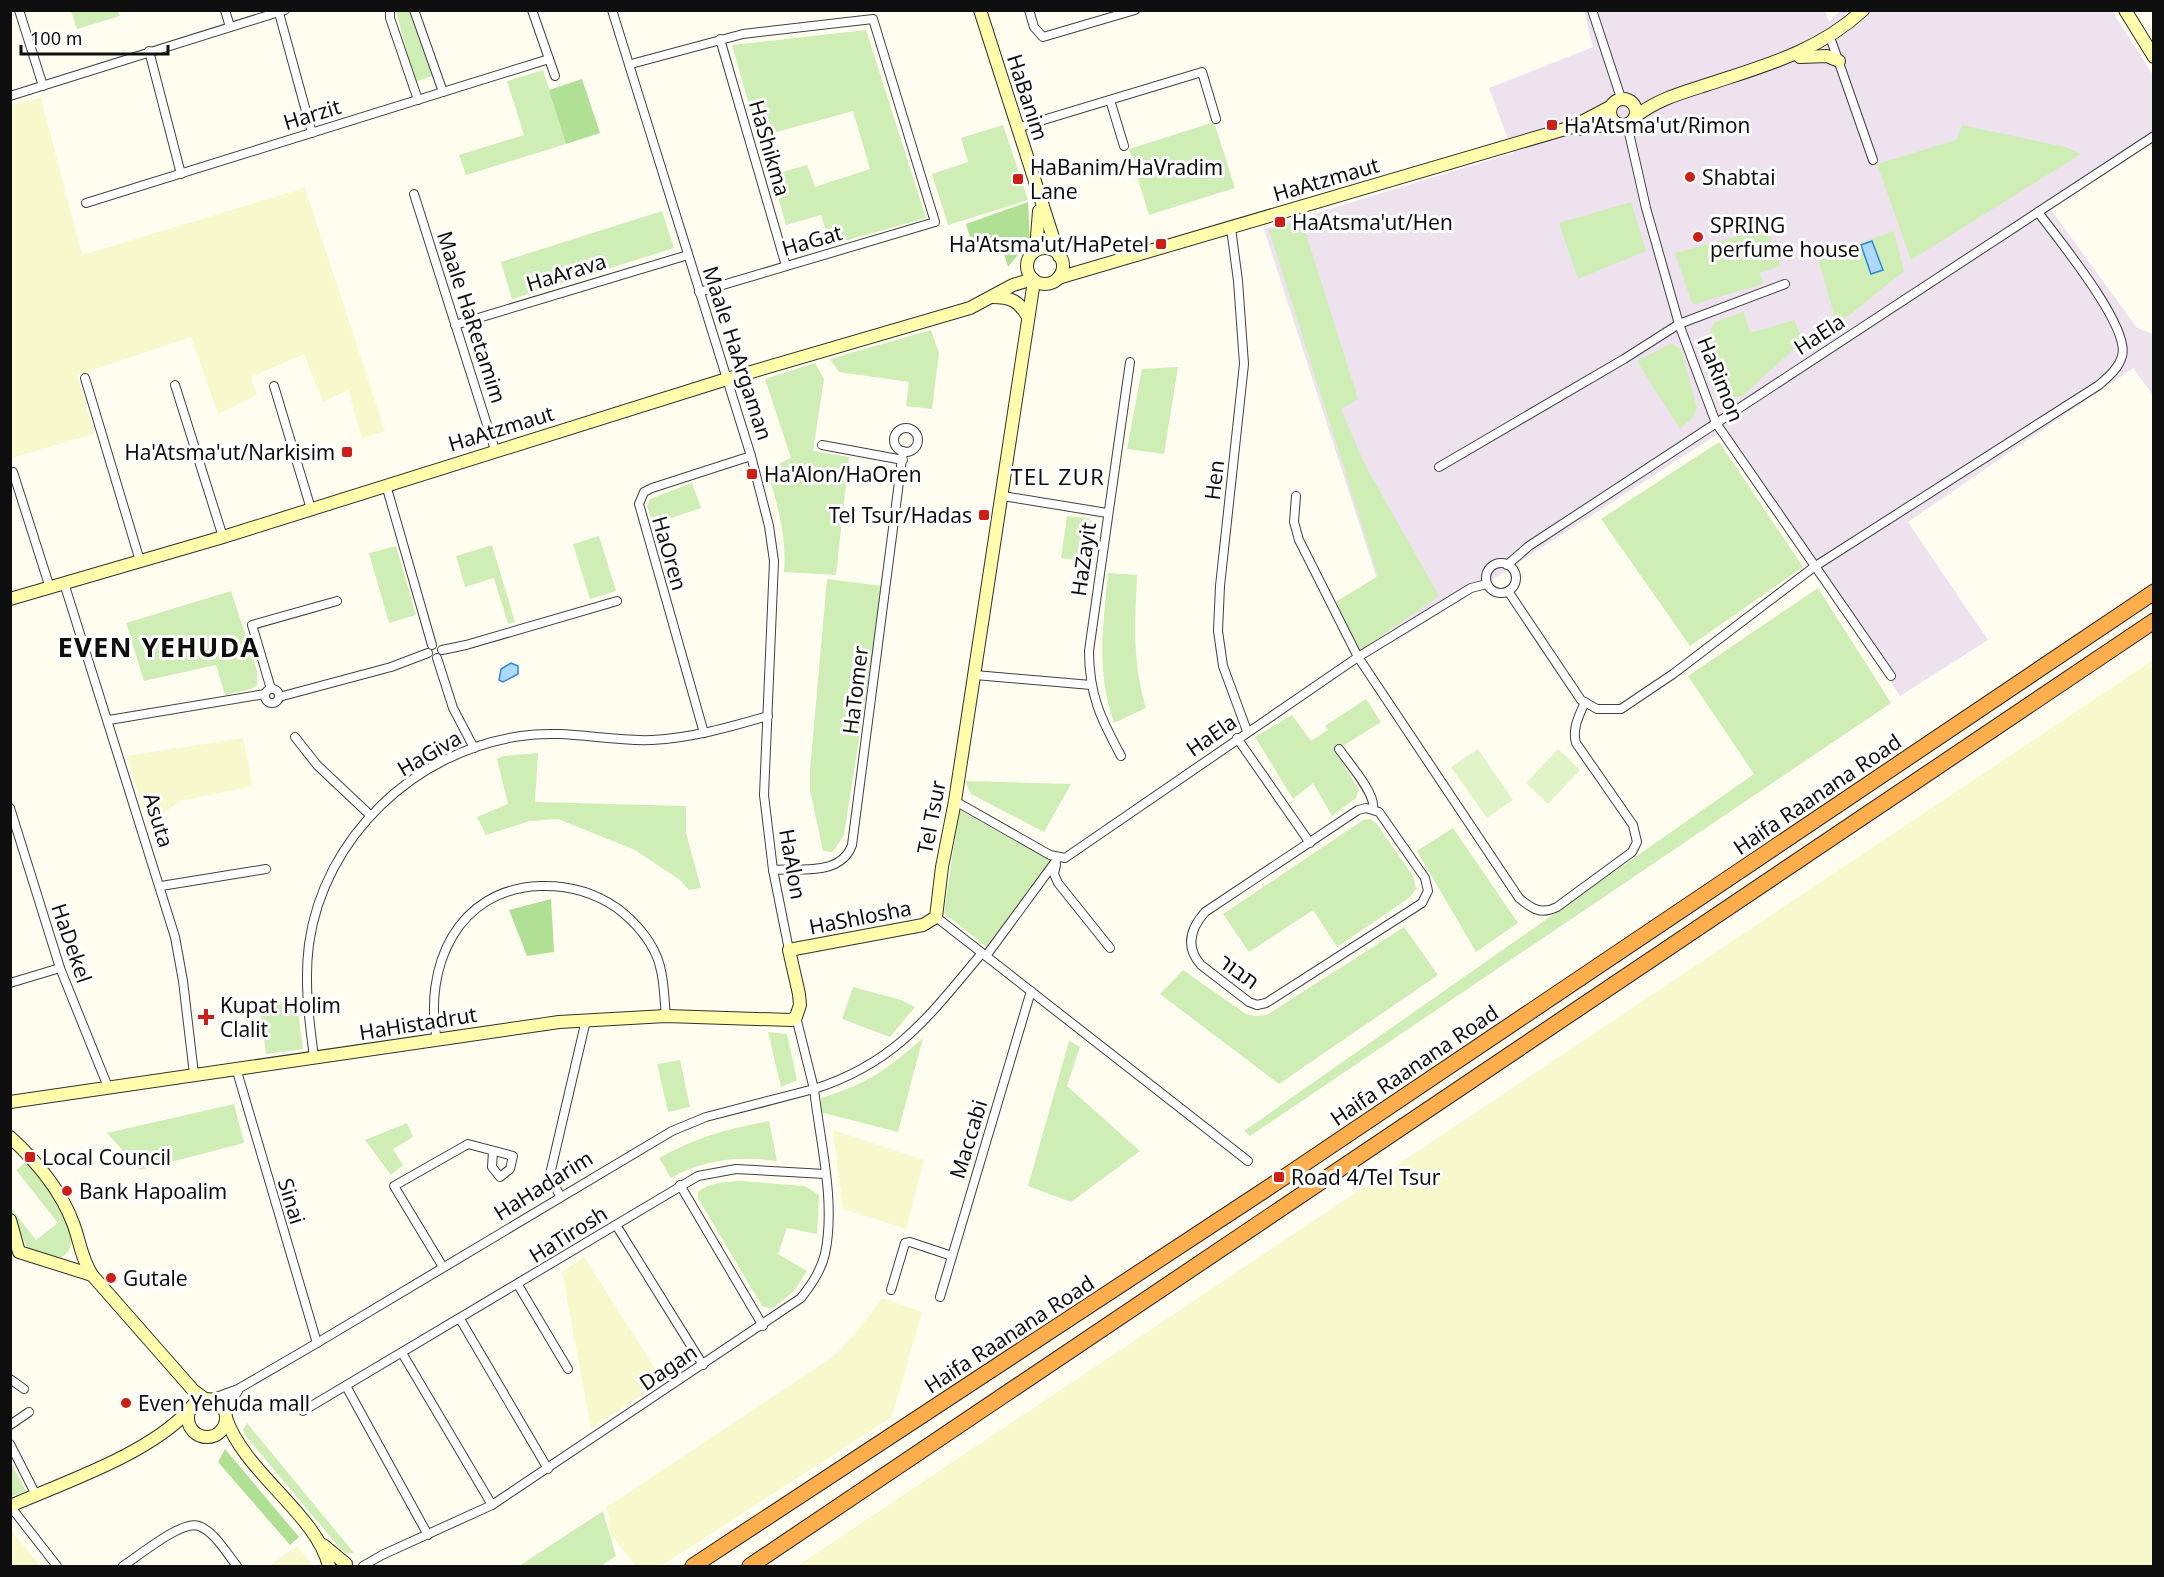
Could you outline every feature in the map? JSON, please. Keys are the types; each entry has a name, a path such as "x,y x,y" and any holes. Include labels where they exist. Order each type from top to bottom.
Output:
{"highway":[{"name":"Haifa Raanana Road","path":"693,1566 1296,1170 2154,592"},
{"path":"750,1566 2154,621"}],"street":[{"path":"19,10 43,86"},
{"path":"225,10 230,27"},
{"path":"390,10 390,18 418,100"},
{"path":"414,10 442,92"},
{"path":"532,10 555,76"},
{"name":"Maale HaArgaman","path":"612,10 631,64 751,456 770,526 774,561 768,716"},
{"name":"HaBanim","path":"980,10 1061,260"},
{"path":"1029,10 1034,27 1043,37 1135,10"},
{"path":"1593,10 1625,99 1636,109 1626,121 1610,117 1610,107"},
{"name":"HaAtzmaut","path":"1572,128 1581,129 1626,121 1654,104 1674,96 1787,58 1830,37 1863,10"},
{"path":"2124,10 2154,57"},
{"path":"10,96 149,51 282,12 312,133"},
{"name":"HaGat","path":"699,292 935,222 873,19 743,34 720,39"},
{"path":"1830,37 1873,160"},
{"path":"631,64 720,39"},
{"name":"HaShikma","path":"720,39 786,266"},
{"path":"149,51 181,174"},
{"path":"1787,58 1827,56 1839,61"},
{"name":"Harzit","path":"86,203 549,59"},
{"path":"1017,128 1202,72 1216,119"},
{"name":"HaAtzmaut","path":"1053,281 1572,128 1625,99 1674,96"},
{"path":"1110,100 1124,146"},
{"name":"HaRimon","path":"1626,121 1646,208 1679,324 1716,423 1891,676"},
{"name":"HaEla","path":"1507,565 1522,551 2154,136"},
{"name":"Maale HaRetamim","path":"414,194 495,450"},
{"name":"HaBanim","path":"1036,250 1040,227 1039,195"},
{"path":"1508,591 1573,690 1585,702 1597,709 1621,709 1673,674 1814,567 2099,385 2118,366 2122,356 2123,344 2116,323 2038,212"},
{"name":"Hen","path":"1231,228 1238,281 1243,385 1220,586 1218,631 1223,666 1247,731"},
{"path":"1061,260 1053,281 1034,280 1028,273 1027,263 1036,250 1048,249 1061,260 1069,267 1091,270"},
{"name":"HaArava","path":"455,324 688,255"},
{"name":"HaAtzmaut","path":"996,294 1027,263"},
{"name":"HaAtzmaut","path":"10,599 222,537 727,379 970,308 996,294 1034,280"},
{"name":"Tel Tsur","path":"936,917 942,867 955,801 1003,496 1034,280"},
{"name":"Tel Tsur","path":"1026,332 1037,294 1053,281"},
{"path":"1439,467 1624,360 1679,324 1785,284"},
{"path":"996,294 1017,302 1028,317"},
{"name":"HaZayit","path":"1121,756 1103,723 1090,685 1090,634 1130,362"},
{"path":"85,378 140,561"},
{"path":"175,385 222,537"},
{"path":"274,386 311,508"},
{"name":"HaTomer","path":"773,870 833,867 847,858 852,845 903,455 822,445"},
{"name":"HaOren","path":"704,733 639,504 644,492 652,488 751,456"},
{"path":"13,472 50,588"},
{"path":"386,485 432,645 428,654"},
{"path":"1003,496 1107,513"},
{"path":"1296,496 1294,522 1299,540 1358,657 1519,898 1537,911 1548,912 1557,907 1632,852 1637,842 1632,825 1576,743 1574,734 1576,722 1585,702"},
{"path":"1499,564 1507,565 1516,576 1514,584 1508,591 1496,592 1487,584 1486,576 1491,568 1499,564"},
{"name":"Asuta","path":"64,583 161,886 180,960 194,1074"},
{"name":"HaEla","path":"1058,858 1072,855 1087,845 1247,731 1358,657 1471,588 1487,584"},
{"path":"337,601 252,626 268,692 265,699 270,704 275,703 279,696 391,667 428,654 440,654 617,601"},
{"path":"432,645 437,644 453,708 474,748"},
{"path":"975,675 1090,685"},
{"path":"109,720 268,692"},
{"name":"HaAlon","path":"768,716 764,795 773,870 799,994 800,1005 796,1017"},
{"name":"HaGiva","path":"314,1057 308,1016 306,969 314,917 342,852 370,815 390,797 434,766 474,748 520,736 544,734 651,740 704,733 768,716"},
{"path":"295,737 317,765 370,815"},
{"path":"1237,738 1310,843"},
{"path":"1340,749 1370,793 1374,803 1373,808"},
{"path":"955,801 1058,858 1055,879 1110,948"},
{"name":"HaDekel","path":"10,808 14,831 60,968 108,1087"},
{"name":"תבור","path":"1373,808 1380,812 1425,878 1427,897 1417,907 1277,999 1257,1005 1241,997 1201,965 1192,950 1192,932 1205,912 1310,843 1358,810 1373,808"},
{"name":"HaHadarim","path":"208,1399 242,1386 317,1343 560,1196 690,1122 838,1082 894,1050 925,1021 984,954 1058,858"},
{"path":"161,886 266,869"},
{"path":"436,1041 433,1021 434,986 444,951 454,933 478,908 510,891 531,886 568,887 584,891 603,898 635,924 657,957 666,1016"},
{"path":"936,917 1248,1161"},
{"name":"HaShlosha","path":"789,950 923,926 936,917"},
{"path":"10,983 60,968"},
{"name":"Maccabi","path":"940,1297 1031,991"},
{"name":"HaHistadrut","path":"10,1102 236,1068 586,1020 666,1016 779,1021 796,1017"},
{"path":"796,1017 814,1089"},
{"path":"560,1196 553,1182 551,1170 586,1020"},
{"name":"Sinai","path":"236,1068 317,1343"},
{"name":"Dagan","path":"363,1566 382,1555 492,1505 763,1326 801,1298 814,1280 821,1264 827,1236 825,1174 814,1089"},
{"path":"10,1137 59,1195 73,1222 78,1244 92,1275 187,1383 208,1399 221,1405 243,1450 317,1540 347,1566"},
{"path":"443,1267 394,1186 468,1144 493,1151"},
{"name":"HaTirosh","path":"303,1411 698,1176 736,1169 825,1174"},
{"path":"680,1185 763,1326"},
{"path":"10,1221 15,1251 92,1275"},
{"path":"616,1225 703,1365"},
{"path":"891,1290 905,1243 910,1242 952,1256"},
{"path":"64,1265 71,1258 78,1244"},
{"path":"518,1285 568,1369"},
{"path":"460,1319 548,1469"},
{"path":"402,1353 492,1505"},
{"path":"10,1379 24,1389"},
{"path":"187,1383 190,1408 188,1424 194,1432 201,1436 229,1441 243,1450"},
{"path":"211,1437 222,1430 232,1398 242,1386"},
{"path":"346,1386 428,1535"},
{"path":"156,1438 190,1408 208,1399"},
{"path":"10,1425 29,1413"},
{"path":"57,1566 10,1506 156,1438 175,1432 194,1432"},
{"path":"10,1444 36,1495"},
{"path":"123,1566 177,1530 191,1524 200,1526 210,1534 237,1566"},
{"path":"317,1540 329,1566"}],"shaded area":[{"path":"1825,10 1829,22 1841,10 2112,11 2153,75 2153,132 2046,203 2137,328 2153,334 2153,395 2133,368 1908,522 1988,640 1900,696 1724,430 1397,641 1264,229 1513,153 1489,88 1593,47 1584,11"}],"green space":[{"path":"71,11 118,11 120,16 77,29"},
{"path":"396,11 409,11 432,76 415,82"},
{"path":"866,30 926,218 830,245 821,215 786,225 772,175 807,165 815,187 870,169 853,111 758,137 732,45"},
{"path":"543,70 566,144 466,175 459,155 524,135 507,81"},
{"path":"582,79 600,133 566,144 549,90"},
{"path":"41,98 82,255 305,188 385,431 362,439 348,390 323,402 304,354 251,377 257,395 218,414 191,337 77,375 94,434 11,458 11,105"},
{"path":"1214,122 1235,188 1149,215 1129,149"},
{"path":"1003,125 1028,200 948,225 932,174 968,162 961,138"},
{"path":"1962,125 2065,147 2081,154 1911,260 1877,164 1956,140"},
{"path":"1028,202 1030,240 1008,267 1002,247 975,254 966,224"},
{"path":"1631,202 1646,251 1578,279 1559,223"},
{"path":"662,211 674,248 512,299 501,262"},
{"path":"1302,221 1358,399 1341,409 1364,463 1439,596 1360,651 1334,603 1378,576 1269,230"},
{"path":"1767,228 1781,266 1760,273 1763,284 1692,303 1675,253"},
{"path":"1894,231 1904,271 1837,325 1818,258"},
{"path":"1744,312 1750,333 1794,320 1803,341 1741,397 1734,397 1728,392 1713,357 1711,329 1715,322"},
{"path":"931,330 939,353 932,409 906,406 909,382 839,372 830,359"},
{"path":"1672,343 1681,350 1697,408 1693,417 1680,429 1637,361"},
{"path":"815,363 824,379 813,451 849,457 836,575 784,572 783,533 767,469 791,458 765,379"},
{"path":"1178,367 1164,454 1127,449 1142,369"},
{"path":"1719,442 1803,567 1690,646 1601,519"},
{"path":"692,483 701,508 653,524 647,506 650,499"},
{"path":"1067,516 1088,518 1094,525 1091,562 1061,558"},
{"path":"599,536 616,591 590,599 573,544"},
{"path":"492,545 515,622 508,624 494,578 465,587 456,556"},
{"path":"396,546 416,615 389,623 369,553"},
{"path":"1108,573 1137,575 1136,657 1146,708 1114,723 1105,685 1102,649"},
{"path":"827,579 883,586 844,835 833,852 823,851 810,790"},
{"path":"1818,588 1891,703 1250,1136 1244,1131 1754,774 1688,676"},
{"path":"231,591 257,670 257,685 251,689 225,695 216,665 144,681 126,623"},
{"path":"2153,660 2153,1566 797,1566"},
{"path":"1366,699 1381,722 1335,751 1359,790 1356,798 1332,816 1313,783 1293,799 1255,737 1292,715 1311,741 1328,730 1325,726"},
{"path":"243,738 253,786 180,801 148,824 127,756"},
{"path":"1478,749 1513,800 1487,818 1451,767"},
{"path":"1558,749 1580,770 1548,804 1526,783"},
{"path":"538,753 535,802 686,806 686,833 701,888 689,890 680,880 635,850 558,819 530,821 486,835 477,817 508,804 497,759 503,756"},
{"path":"965,781 1071,784 1044,832 971,794"},
{"path":"959,810 1051,861 989,949 944,913"},
{"path":"1370,819 1376,823 1413,876 1416,889 1409,898 1337,947 1313,910 1249,952 1223,914 1363,820"},
{"path":"1453,828 1518,923 1476,952 1417,851"},
{"path":"551,899 554,952 527,956 509,910"},
{"path":"1404,927 1438,975 1279,1084 1160,994 1183,970 1246,1014 1267,1015"},
{"path":"853,987 901,1000 915,1007 890,1037 842,1019"},
{"path":"297,1002 303,1049 266,1054 260,1007"},
{"path":"768,1032 787,1034 797,1080 781,1087"},
{"path":"923,1038 898,1132 820,1112 821,1098 852,1087 876,1075"},
{"path":"1069,1041 1080,1047 1067,1086 1140,1151 1071,1202 1028,1186"},
{"path":"680,1060 690,1107 668,1112 657,1064"},
{"path":"234,1104 244,1143 140,1170 107,1133"},
{"path":"769,1121 777,1161 722,1160 671,1178 659,1158 686,1144 712,1135"},
{"path":"407,1123 413,1137 393,1149 403,1165 391,1175 365,1140"},
{"path":"833,1130 924,1160 906,1229 843,1209"},
{"path":"26,1162 53,1196 69,1226 72,1239 69,1251 58,1259 28,1249 11,1214 10,1207 36,1240 58,1223 16,1170"},
{"path":"741,1181 805,1186 819,1195 817,1234 787,1228 778,1254 807,1271 794,1291 772,1309 762,1306 698,1198 698,1192 707,1186"},
{"path":"584,1257 663,1381 591,1428 562,1272"},
{"path":"882,1298 922,1312 892,1417 661,1566 636,1566 611,1535 607,1507 831,1358 855,1334"},
{"path":"247,1423 354,1553 345,1553 338,1546 245,1435 243,1430"},
{"path":"225,1449 299,1537 290,1545 218,1462"},
{"path":"10,1461 26,1491 11,1497 10,1497"},
{"path":"603,1511 616,1556 601,1566 519,1566"},
{"path":"11,1530 40,1566 11,1566"},
{"path":"297,1546 313,1566 269,1566"}],"water":[{"path":"1872,241 1883,270 1871,274 1861,245"},
{"path":"511,663 518,666 518,674 503,682 499,680 501,669"}],"place":[{"name":"Ha'Atsma'ut/Rimon","path":"1552,125"},
{"name":"Shabtai","path":"1690,177"},
{"name":"HaBanim/HaVradim Lane","path":"1018,179"},
{"name":"HaAtsma'ut/Hen","path":"1280,222"},
{"name":"SPRING perfume house","path":"1698,237"},
{"name":"Ha'Atsma'ut/HaPetel","path":"1161,244"},
{"name":"Ha'Atsma'ut/Narkisim","path":"347,452"},
{"name":"Ha'Alon/HaOren","path":"752,474"},
{"name":"Tel Tsur/Hadas","path":"984,515"},
{"name":"Kupat Holim Clalit","path":"206,1017"},
{"name":"Local Council","path":"30,1157"},
{"name":"Road 4/Tel Tsur","path":"1279,1177"},
{"name":"Bank Hapoalim","path":"67,1191"},
{"name":"Gutale","path":"111,1278"},
{"name":"Even Yehuda mall","path":"126,1403"}],"district":[{"name":"TEL ZUR","path":"1058,476"},
{"name":"EVEN YEHUDA","path":"159,646"}]}
